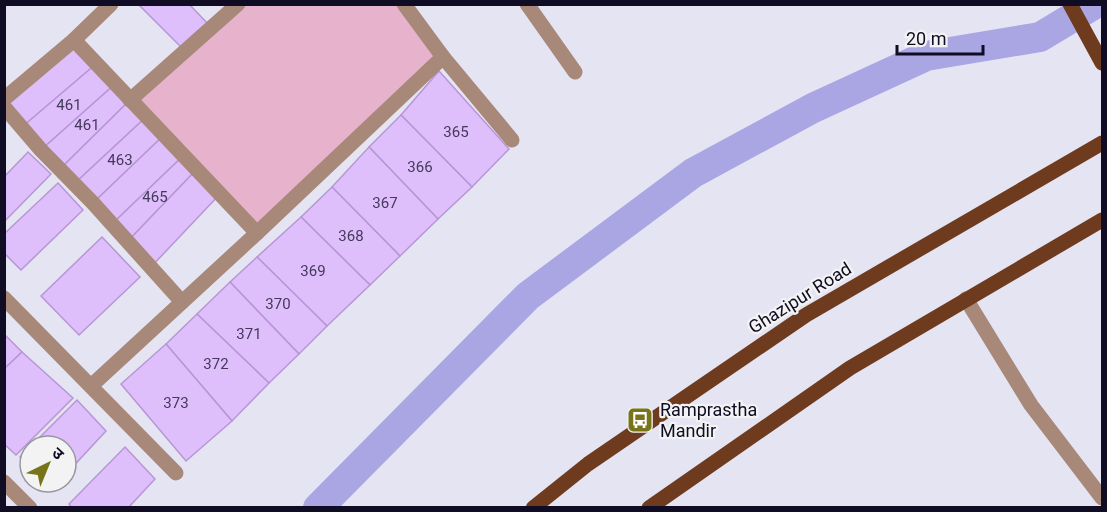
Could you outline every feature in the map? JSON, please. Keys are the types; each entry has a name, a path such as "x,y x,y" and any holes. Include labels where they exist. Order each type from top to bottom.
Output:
{"main road":[{"path":"1070,4 1102,63"},
{"name":"Ghazipur Road","path":"533,507 588,464 806,315 1102,143"},
{"path":"649,507 850,368 1102,220"}],"street":[{"path":"4,99 74,40 111,4"},
{"path":"130,100 238,4"},
{"path":"405,4 443,57 512,140"},
{"path":"527,4 575,72"},
{"path":"74,40 257,233"},
{"path":"91,386 443,57"},
{"path":"4,107 182,302"},
{"path":"4,298 176,473"},
{"path":"966,299 1031,405 1102,498"},
{"path":"4,482 30,507"}],"shaded area":[{"path":"238,5 404,5 443,57 257,233 130,100"}],"building":[{"path":"138,4 189,4 209,25 184,50"},
{"path":"74,40 96,64 22,127 4,107"},
{"path":"96,64 115,84 41,150 22,127"},
{"path":"439,71 509,149 472,187 401,115"},
{"path":"115,84 130,100 60,169 41,150"},
{"path":"130,100 146,117 74,184 60,169"},
{"path":"401,115 472,187 438,219 369,147"},
{"path":"146,117 164,135 93,203 74,184"},
{"path":"164,135 184,155 112,224 93,203"},
{"path":"369,147 438,219 400,256 332,187"},
{"path":"28,152 51,174 4,222 4,177"},
{"path":"184,155 197,169 127,242 112,224"},
{"path":"197,169 220,194 150,268 127,242"},
{"path":"58,183 83,210 21,270 4,253 4,234"},
{"path":"332,187 400,256 370,285 301,217"},
{"path":"301,217 370,285 327,326 257,257"},
{"path":"102,237 140,277 79,335 41,296"},
{"path":"257,257 327,326 299,354 230,282"},
{"path":"230,282 299,354 269,383 197,314"},
{"path":"197,314 269,383 232,421 166,344"},
{"path":"4,334 22,352 4,369"},
{"path":"166,344 232,421 186,461 121,384"},
{"path":"22,352 73,398 37,434 18,434 18,453 16,455 4,444 4,369"},
{"path":"77,400 106,431 78,461 78,434 43,434"},
{"path":"125,447 155,479 128,508 72,508 69,504"}],"waterway":[{"path":"318,508 528,296 693,173 813,108 926,56 1040,37 1095,4"}],"place":[{"name":"Ramprastha Mandir","path":"640,420"}]}
